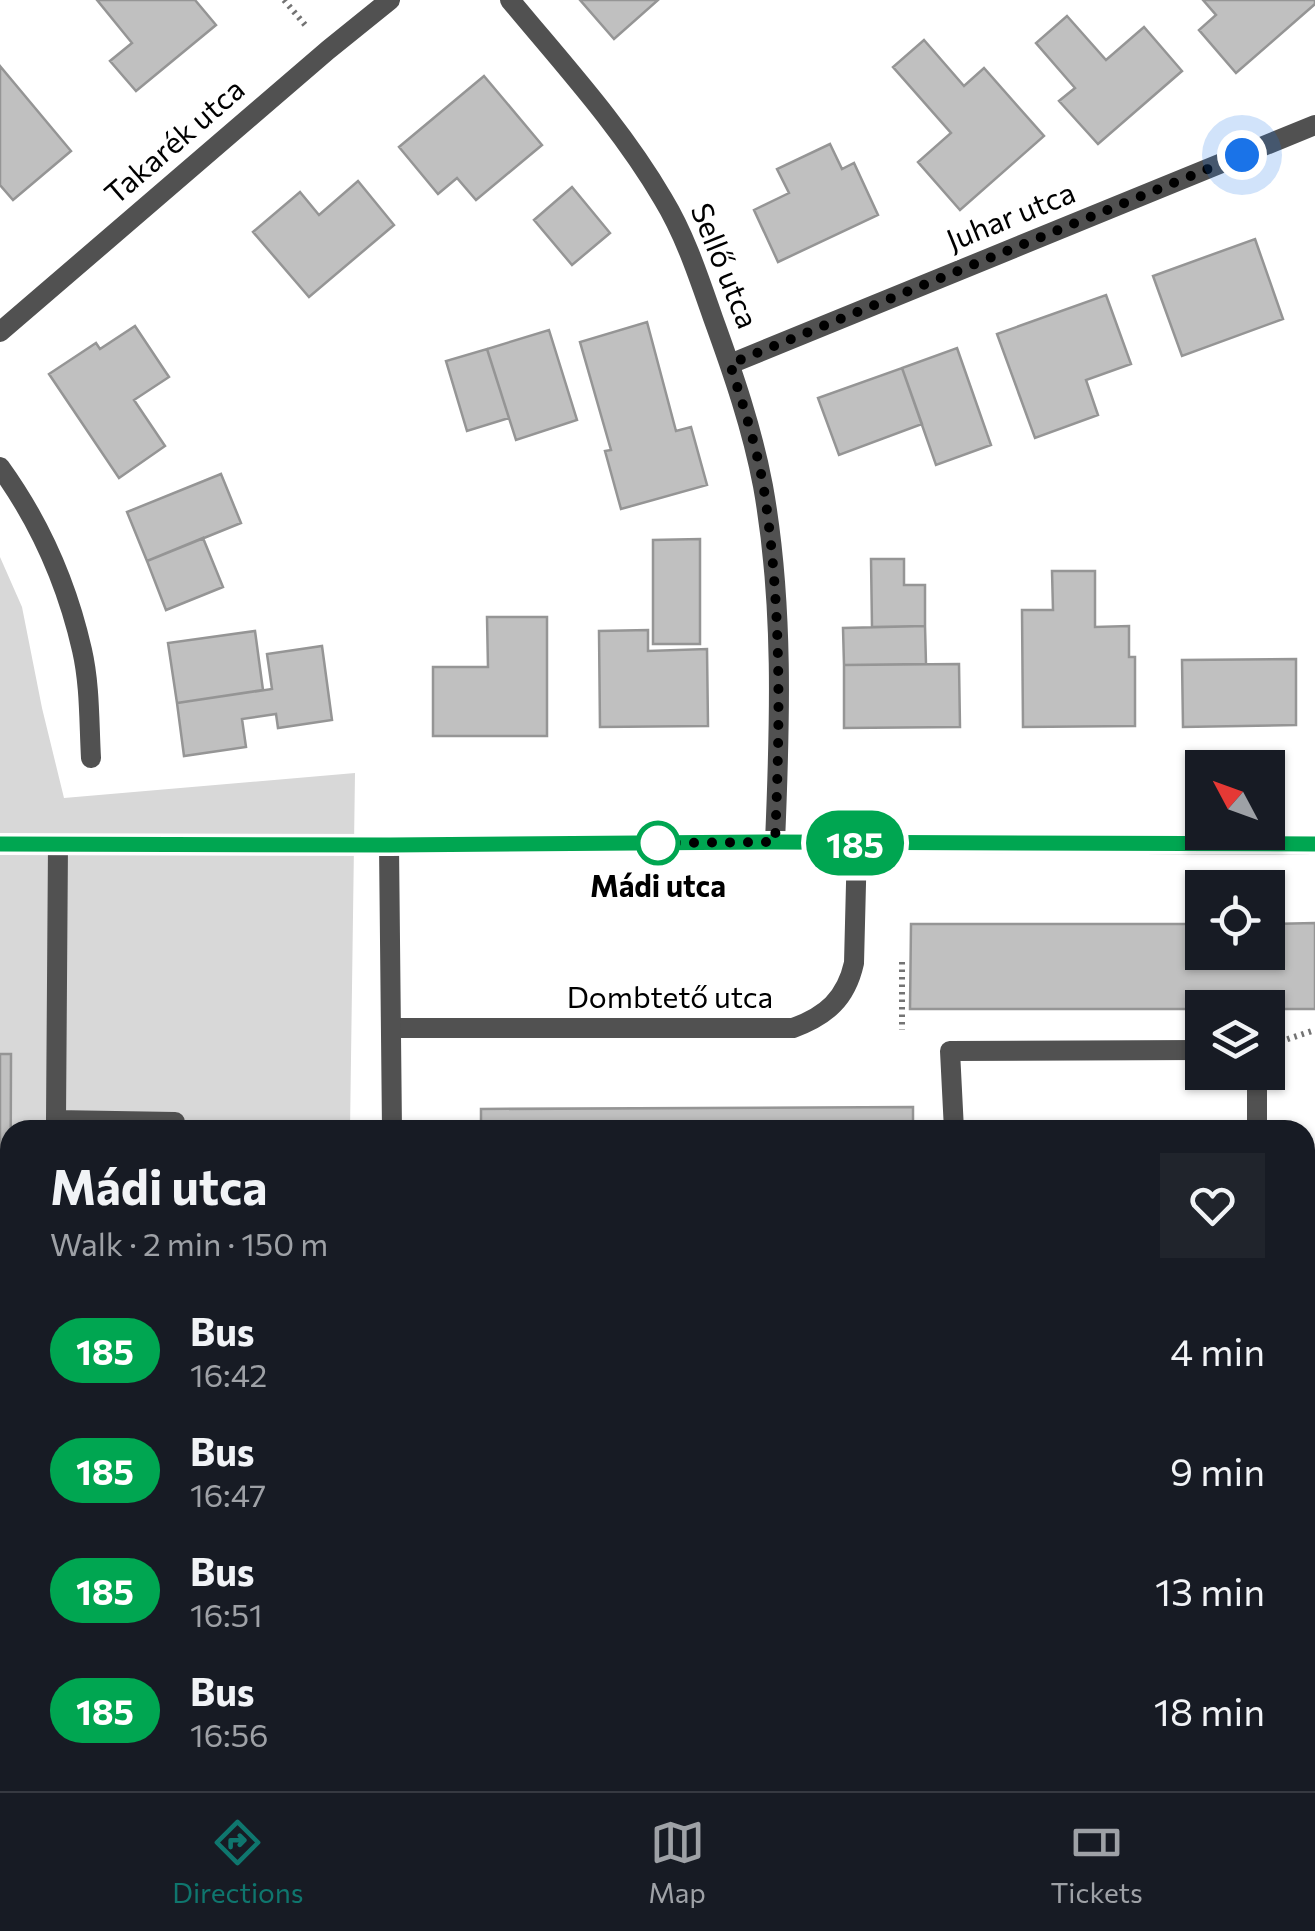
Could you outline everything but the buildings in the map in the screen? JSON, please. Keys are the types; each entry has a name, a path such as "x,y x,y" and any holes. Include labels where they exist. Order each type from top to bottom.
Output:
{"street":[{"name":"Takarék utca","path":"0,332 390,0"},
{"name":"Sellő utca","path":"510,0 619,132 665,201 698,275 730,364 763,486 774,568 779,673 775,842"},
{"name":"Juhar utca","path":"730,364 1315,125"},
{"path":"0,467 24,502 58,568 82,650 92,758"},
{"path":"0,844 1315,844"},
{"path":"56,1120 58,844"},
{"name":"Dombtető utca","path":"393,1028 792,1028 812,1021 842,995 850,980 854,963 857,844"},
{"path":"390,845 392,1120"},
{"path":"953,1120 950,1051 1185,1050"},
{"path":"1256,1090 1257,1120"}],"path":[{"path":"902,962 902,1030"},
{"path":"1285,1040 1315,1030"}],"shaded area":[{"path":"0,557 22,607 64,798 355,773 350,1120 0,1120"}],"bus line":[{"name":"185","path":"0,844 1315,844"}],"place":[{"name":"Mádi utca","path":"658,843"}],"route":[{"path":"658,843 775,842 779,673 774,568 763,486 730,364 1242,155"}]}
